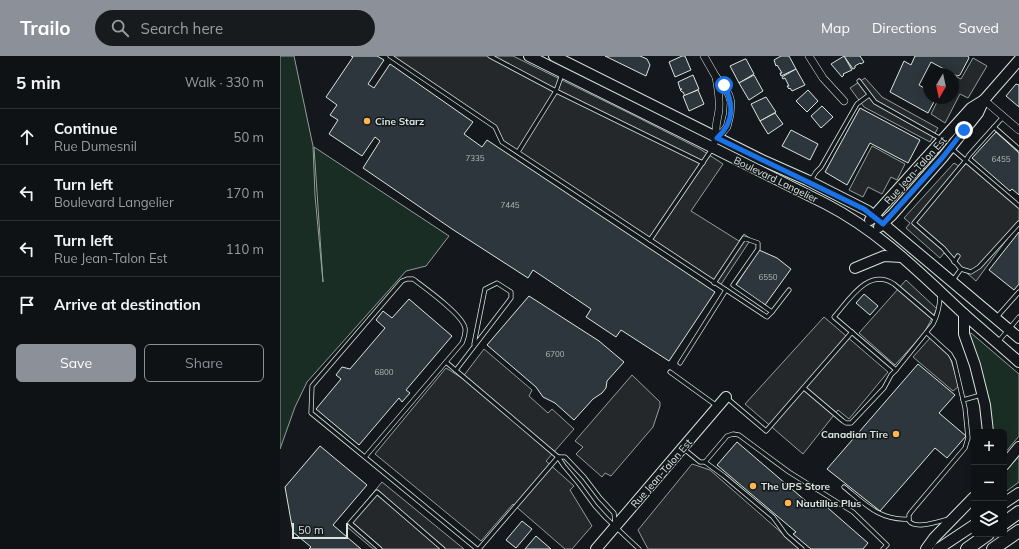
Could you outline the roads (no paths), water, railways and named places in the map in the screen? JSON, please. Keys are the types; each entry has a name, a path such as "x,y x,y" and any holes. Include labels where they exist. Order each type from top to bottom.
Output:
{"highway":[{"path":"1007,521 1019,512"},
{"path":"994,549 1019,531"},
{"path":"967,549 984,537"}],"main road":[{"name":"Boulevard Langelier","path":"529,56 834,208 865,226 902,257 1019,362"},
{"name":"Boulevard Langelier","path":"554,56 569,59 717,138 864,209 1019,338"},
{"name":"Rue Jean-Talon Est","path":"874,233 951,147 978,113 984,100 1019,60"},
{"name":"Rue Jean-Talon Est","path":"865,226 971,108 984,100"},
{"path":"855,268 884,256 902,257"},
{"path":"964,314 964,334 983,394 987,413 988,429"},
{"name":"Rue Jean-Talon Est","path":"596,549 726,397"},
{"path":"1007,461 1019,447"},
{"path":"1007,502 1019,493"},
{"path":"926,549 934,538 971,500"},
{"path":"938,549 971,527"}],"street":[{"path":"704,56 716,77 724,85 729,95 731,109 727,127 717,138 712,148"},
{"path":"810,56 823,78 844,101"},
{"path":"563,73 569,59"},
{"path":"716,77 719,99 719,111 715,129 717,138"},
{"path":"984,100 1019,130"}],"lane":[{"path":"390,56 495,127 502,142 767,317 789,290"},
{"path":"490,56 556,91 703,163"},
{"path":"518,152 556,91 563,73"},
{"path":"859,81 875,102 936,135 942,140"},
{"path":"810,182 821,167 857,104 869,94"},
{"path":"1004,117 969,155 914,223 943,248 961,270 968,272 977,269 1019,222"},
{"path":"994,127 1019,149"},
{"path":"951,147 1019,206"},
{"path":"650,240 712,148"},
{"path":"714,282 744,238 758,243 758,248 733,285 772,312"},
{"path":"954,262 958,256"},
{"path":"951,282 961,270"},
{"path":"365,457 462,344 465,336 463,321 458,315 414,279 402,281 312,386 311,413 365,457 478,549 558,457 565,457 614,512 616,527"},
{"path":"896,370 834,316 861,287 873,279 882,279 890,282 935,319"},
{"path":"456,370 474,344 511,298 511,292 497,283 485,289 474,344"},
{"path":"680,363 726,290"},
{"path":"804,388 843,422 851,423 884,388 891,375 927,333 939,308 941,292"},
{"path":"996,318 1019,292"},
{"path":"997,343 1019,317"},
{"path":"726,397 766,431 852,332"},
{"path":"927,333 953,357 963,400 968,438 967,445 911,512 909,519 910,524 920,525 955,518"},
{"path":"446,362 558,457 595,506 639,549"},
{"path":"670,372 718,406"},
{"path":"963,400 983,394"},
{"path":"705,462 727,436 733,434 739,435 788,472 853,512 887,545 882,549"},
{"path":"683,448 700,462 705,462 724,476 773,518 786,536 802,549"},
{"path":"844,487 879,514 896,519 909,519"},
{"path":"380,549 350,523 377,492 443,549"}],"place":[{"name":"Cine Starz","path":"367,121"},
{"name":"Canadian Tire","path":"896,434"},
{"name":"The UPS Store","path":"753,486"},
{"name":"Nautillus Plus","path":"788,503"}]}
